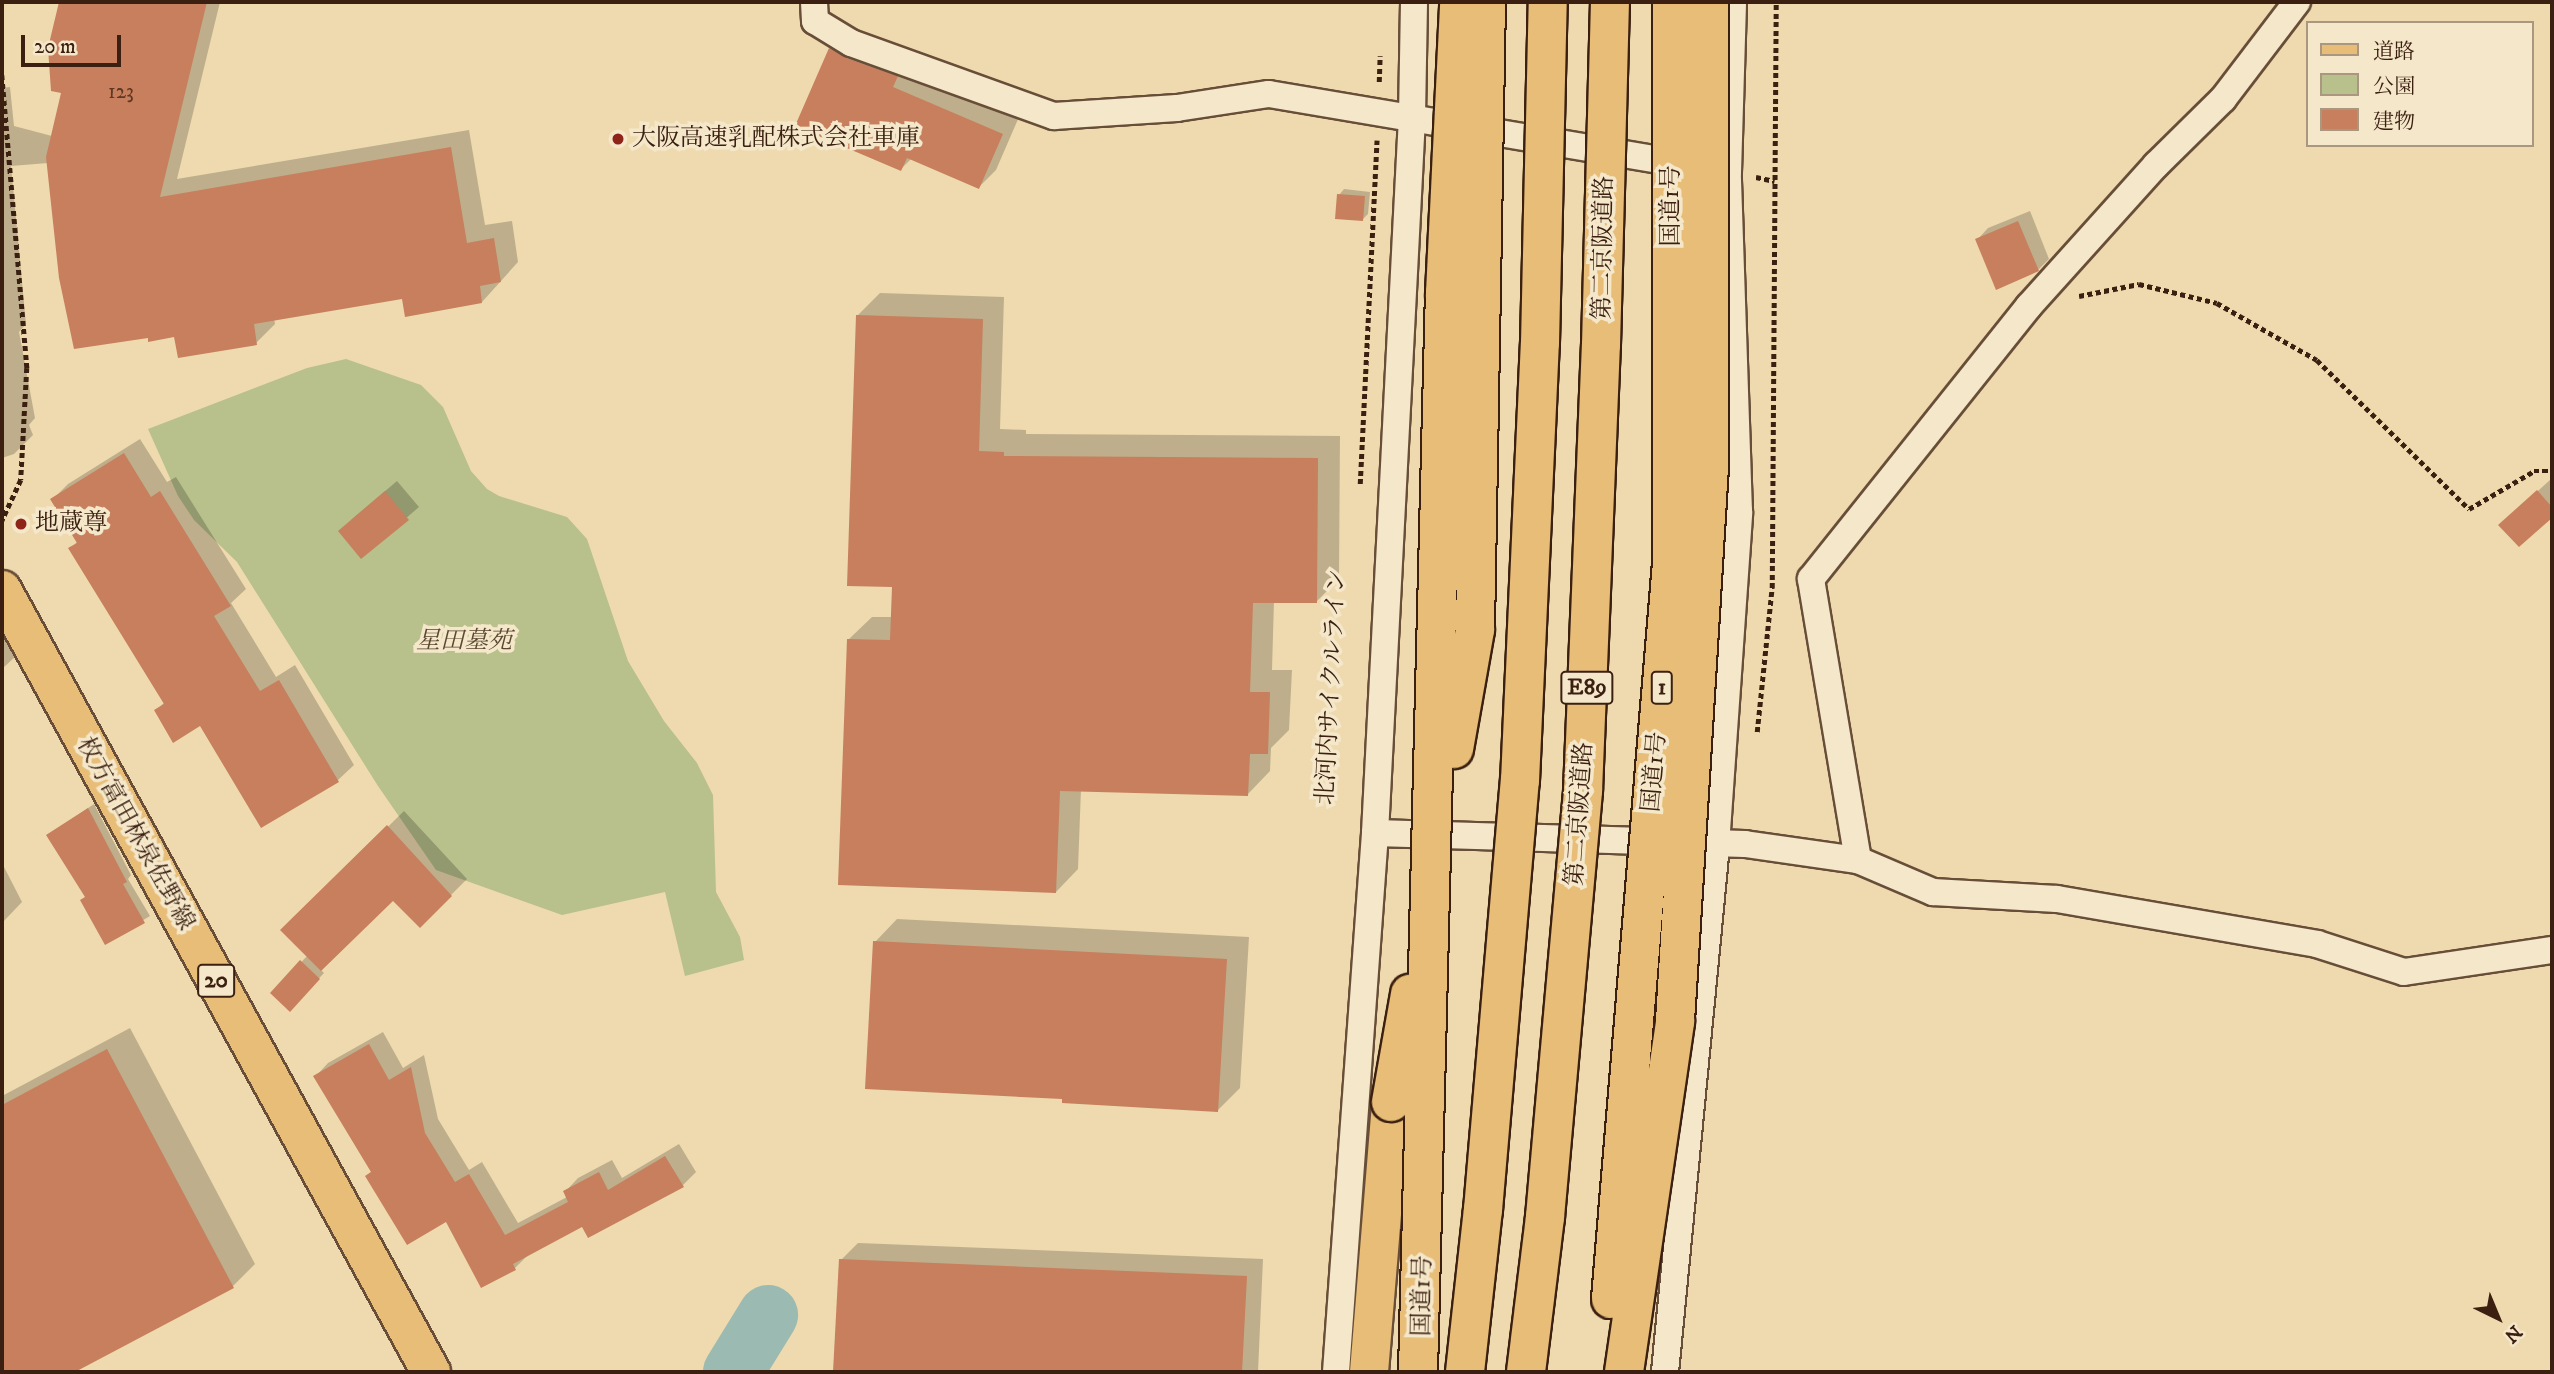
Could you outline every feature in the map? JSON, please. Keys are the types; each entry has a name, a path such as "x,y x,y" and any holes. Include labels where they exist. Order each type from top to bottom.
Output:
{"main road":[{"name":"国道1号","path":"1419,1372 1446,293 1459,2"},
{"path":"1369,1372 1391,1102 1475,630 1486,2"},
{"name":"E89","path":"1465,1372 1483,1210 1520,781 1540,343 1548,2"},
{"name":"第二京阪道路","path":"1527,1372 1546,1203 1583,790 1601,345 1610,2"},
{"name":"国道1号","path":"1600,1372 1610,1311 1672,564 1672,2"},
{"path":"1624,1372 1676,1007 1709,467 1709,2"},
{"name":"枚方富田林泉佐野線","path":"2,590 431,1372"}],"street":[{"path":"814,2 815,21 851,43 1054,116 1177,108 1269,94 1728,172"},
{"path":"1336,1372 1375,832 1412,117 1414,2"},
{"path":"1665,1372 1716,845 1739,512 1728,172 1733,2"},
{"path":"1858,860 1811,579 2029,306 2156,165 2223,99 2297,2"},
{"path":"1375,832 1745,844 1858,860 1933,892 2084,904 2317,944 2404,972 2552,950"}],"path":[{"path":"1359,498 1380,43"},
{"path":"2,75 27,368 21,480 2,521"},
{"path":"2029,306 2139,284 2217,303 2317,360 2469,509 2534,471 2552,471"}],"green space":[{"name":"星田墓苑","path":"346,359 421,385 443,407 471,471 487,489 499,496 567,517 587,539 628,661 664,721 697,763 713,795 716,892 740,937 744,960 685,976 665,892 562,915 436,870 378,786 237,562 194,520 178,496 148,429 307,368"}],"building":[{"path":"59,2 207,2 160,197 451,147 467,243 494,238 501,282 480,286 482,303 405,317 402,299 254,324 257,345 178,358 174,337 148,342 148,338 74,349 59,278 46,157 61,93 51,91 48,48"},
{"path":"829,48 846,58 898,76 893,87 1003,134 979,189 907,158 901,171 795,126"},
{"path":"1337,194 1365,196 1363,221 1335,219"},
{"path":"2018,221 2039,271 1996,290 1975,239"},
{"path":"856,315 983,319 979,451 1004,452 1004,456 1318,458 1317,603 1253,603 1250,692 1270,692 1268,754 1250,754 1248,796 1060,791 1056,893 838,885 847,639 890,640 892,587 847,586"},
{"path":"124,453 151,497 160,491 231,606 214,616 260,691 279,680 339,782 261,828 200,726 173,743 154,710 164,704 68,548 77,543 50,499"},
{"path":"2537,490 2552,507 2552,518 2519,547 2498,525"},
{"path":"385,491 409,520 361,559 338,531"},
{"path":"88,808 127,882 123,884 145,923 105,945 80,900 85,897 46,835"},
{"path":"387,825 452,896 420,928 393,901 321,971 280,930"},
{"path":"873,941 1227,959 1218,1112 1062,1103 1062,1099 865,1089"},
{"path":"300,960 320,979 290,1012 270,993"},
{"path":"369,1044 389,1080 411,1067 425,1133 455,1182 469,1174 505,1235 568,1202 563,1191 599,1172 608,1190 665,1156 684,1187 588,1238 582,1227 513,1264 516,1270 481,1288 446,1222 407,1245 365,1176 371,1172 313,1076"},
{"path":"107,1049 234,1288 75,1372 2,1372 2,1105"},
{"path":"839,1259 1247,1276 1242,1372 833,1372"}],"waterway":[{"path":"733,1372 768,1315"}],"place":[{"name":"大阪高速乳配株式会社車庫","path":"618,139"},
{"name":"地蔵尊","path":"21,524"}]}
